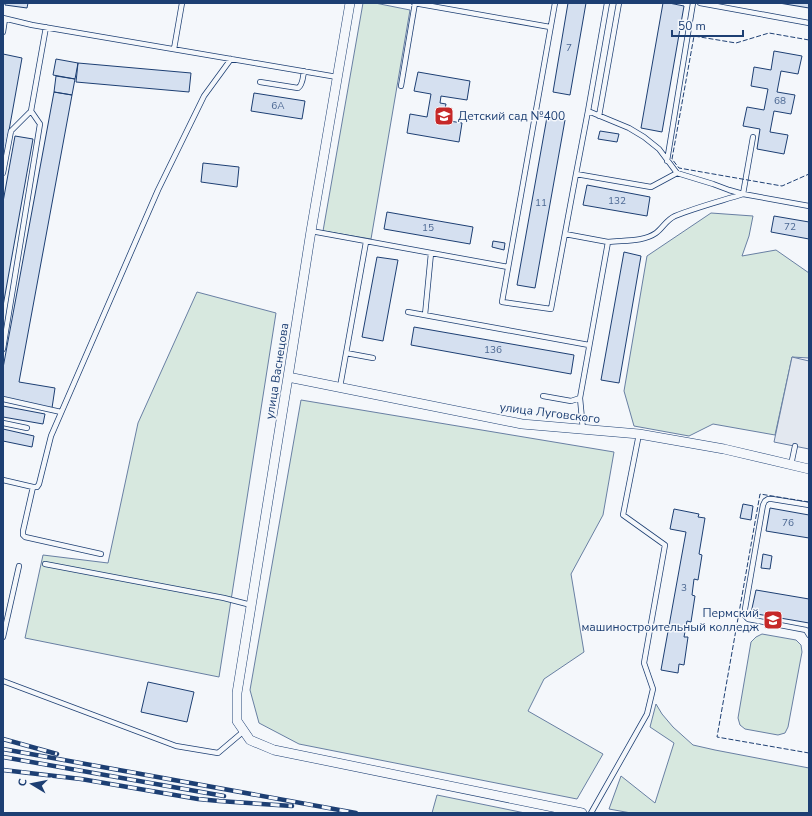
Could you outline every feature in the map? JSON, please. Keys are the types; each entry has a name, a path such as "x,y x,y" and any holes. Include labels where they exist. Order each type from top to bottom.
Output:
{"street":[{"name":"улица Васнецова","path":"350,3 311,231 237,693 237,721 250,740 274,750 582,813"},
{"name":"улица Луговского","path":"288,377 522,424 638,434 724,449 809,469"}],"lane":[{"path":"174,49 182,3"},
{"path":"401,86 415,3 550,27"},
{"path":"555,3 502,302 551,309 607,3"},
{"path":"599,116 619,3"},
{"path":"667,161 693,3"},
{"path":"700,3 809,23"},
{"path":"3,32 4,18 46,27 337,77"},
{"path":"3,173 10,131 31,111 46,27"},
{"path":"3,480 36,487 39,484 51,436 158,190 204,96 230,59"},
{"path":"260,82 298,88 302,84 304,71"},
{"path":"3,349 40,124 31,111"},
{"path":"588,111 629,128 644,137 659,149 677,174 743,194 809,206"},
{"path":"743,194 754,137"},
{"path":"576,174 651,187 677,174"},
{"path":"565,234 608,242 644,239 657,232 666,222 674,217 743,194"},
{"path":"311,231 508,267"},
{"path":"340,388 366,242"},
{"path":"583,430 580,398 608,242"},
{"path":"425,315 431,253"},
{"path":"408,312 589,345"},
{"path":"346,353 373,358"},
{"path":"543,396 571,401 580,398"},
{"path":"3,399 61,412"},
{"path":"3,423 27,428"},
{"path":"591,813 647,714 653,688 644,663 665,544 623,515 638,434"},
{"path":"791,464 795,446"},
{"path":"33,486 23,535 25,537 101,554"},
{"path":"809,505 772,499 765,501 763,505 745,610 745,616 748,619 806,630 809,635"},
{"path":"45,564 224,598 251,606"},
{"path":"3,637 19,566"},
{"path":"3,681 176,746 218,753 244,731"}],"shaded area":[{"path":"363,3 375,3 410,10 371,239 323,231"},
{"path":"711,213 753,216 749,236 742,256 776,250 809,273 809,358 792,357 775,435 713,424 689,436 634,426 624,391 647,256"},
{"path":"197,292 276,313 219,677 25,638 43,555 108,563 138,423"},
{"path":"792,357 809,361 809,449 774,442"},
{"path":"301,400 614,452 603,515 571,574 584,652 544,679 528,711 603,754 577,799 299,744 259,723 250,690"},
{"path":"762,634 796,640 801,645 802,652 788,727 785,733 778,735 745,729 740,725 738,718 751,642"},
{"path":"656,704 673,727 693,745 809,768 809,813 631,813 609,809 621,776 655,803 674,743 650,727"},
{"path":"437,795 525,813 432,813"}],"building":[{"path":"5,3 28,3 27,8 5,5"},
{"path":"568,3 586,3 570,95 553,92"},
{"path":"663,3 684,6 662,132 641,128"},
{"path":"779,3 809,3 809,8"},
{"path":"774,51 802,56 798,74 781,71 777,92 795,95 791,114 774,111 770,132 788,135 784,154 757,149 760,129 743,126 747,107 764,110 768,89 751,86 754,67 771,70"},
{"path":"3,54 22,58 3,164"},
{"path":"56,59 78,63 75,79 53,75"},
{"path":"78,63 191,73 189,92 76,82"},
{"path":"418,72 470,81 467,100 441,96 440,103 446,104 444,113 438,112 437,119 462,123 459,142 407,133 410,114 427,117 431,94 414,91"},
{"path":"56,76 75,79 72,95 54,92"},
{"path":"54,92 72,95 19,382 55,388 52,408 3,399 3,368"},
{"path":"254,93 305,101 302,119 251,111"},
{"path":"547,117 565,120 535,288 517,285"},
{"path":"600,131 619,134 617,142 598,139"},
{"path":"15,136 33,139 3,306 3,202"},
{"path":"203,163 239,167 237,187 201,182"},
{"path":"587,185 650,197 647,216 583,205"},
{"path":"387,212 473,227 470,244 384,229"},
{"path":"774,216 809,222 809,239 771,232"},
{"path":"493,241 505,243 504,250 492,247"},
{"path":"624,252 641,256 619,383 601,380"},
{"path":"377,257 398,260 383,341 362,337"},
{"path":"414,327 574,355 571,374 411,345"},
{"path":"3,406 45,414 43,424 3,417"},
{"path":"3,429 34,436 32,447 3,441"},
{"path":"743,504 753,506 751,520 740,518"},
{"path":"770,508 809,515 809,538 766,531"},
{"path":"674,509 699,514 698,517 705,518 699,554 702,555 698,580 694,579 692,595 695,596 691,622 687,621 684,637 688,637 684,665 679,664 678,673 661,670 686,532 670,529"},
{"path":"763,554 772,556 770,569 761,568"},
{"path":"756,590 809,599 809,623 751,613"},
{"path":"148,682 194,692 187,722 141,712"}],"railway":[{"path":"3,739 57,754"},
{"path":"3,749 356,813"},
{"path":"3,757 224,796"},
{"path":"3,770 81,779 198,799 292,806"}],"fence":[{"path":"809,40 769,33 736,43 694,36 672,159 679,168 782,186 809,174"},
{"path":"809,502 760,494 717,737 809,753"}],"place":[{"name":"Детский сад №400","path":"444,116"},
{"name":"Пермский машиностроительный колледж","path":"773,620"}]}
